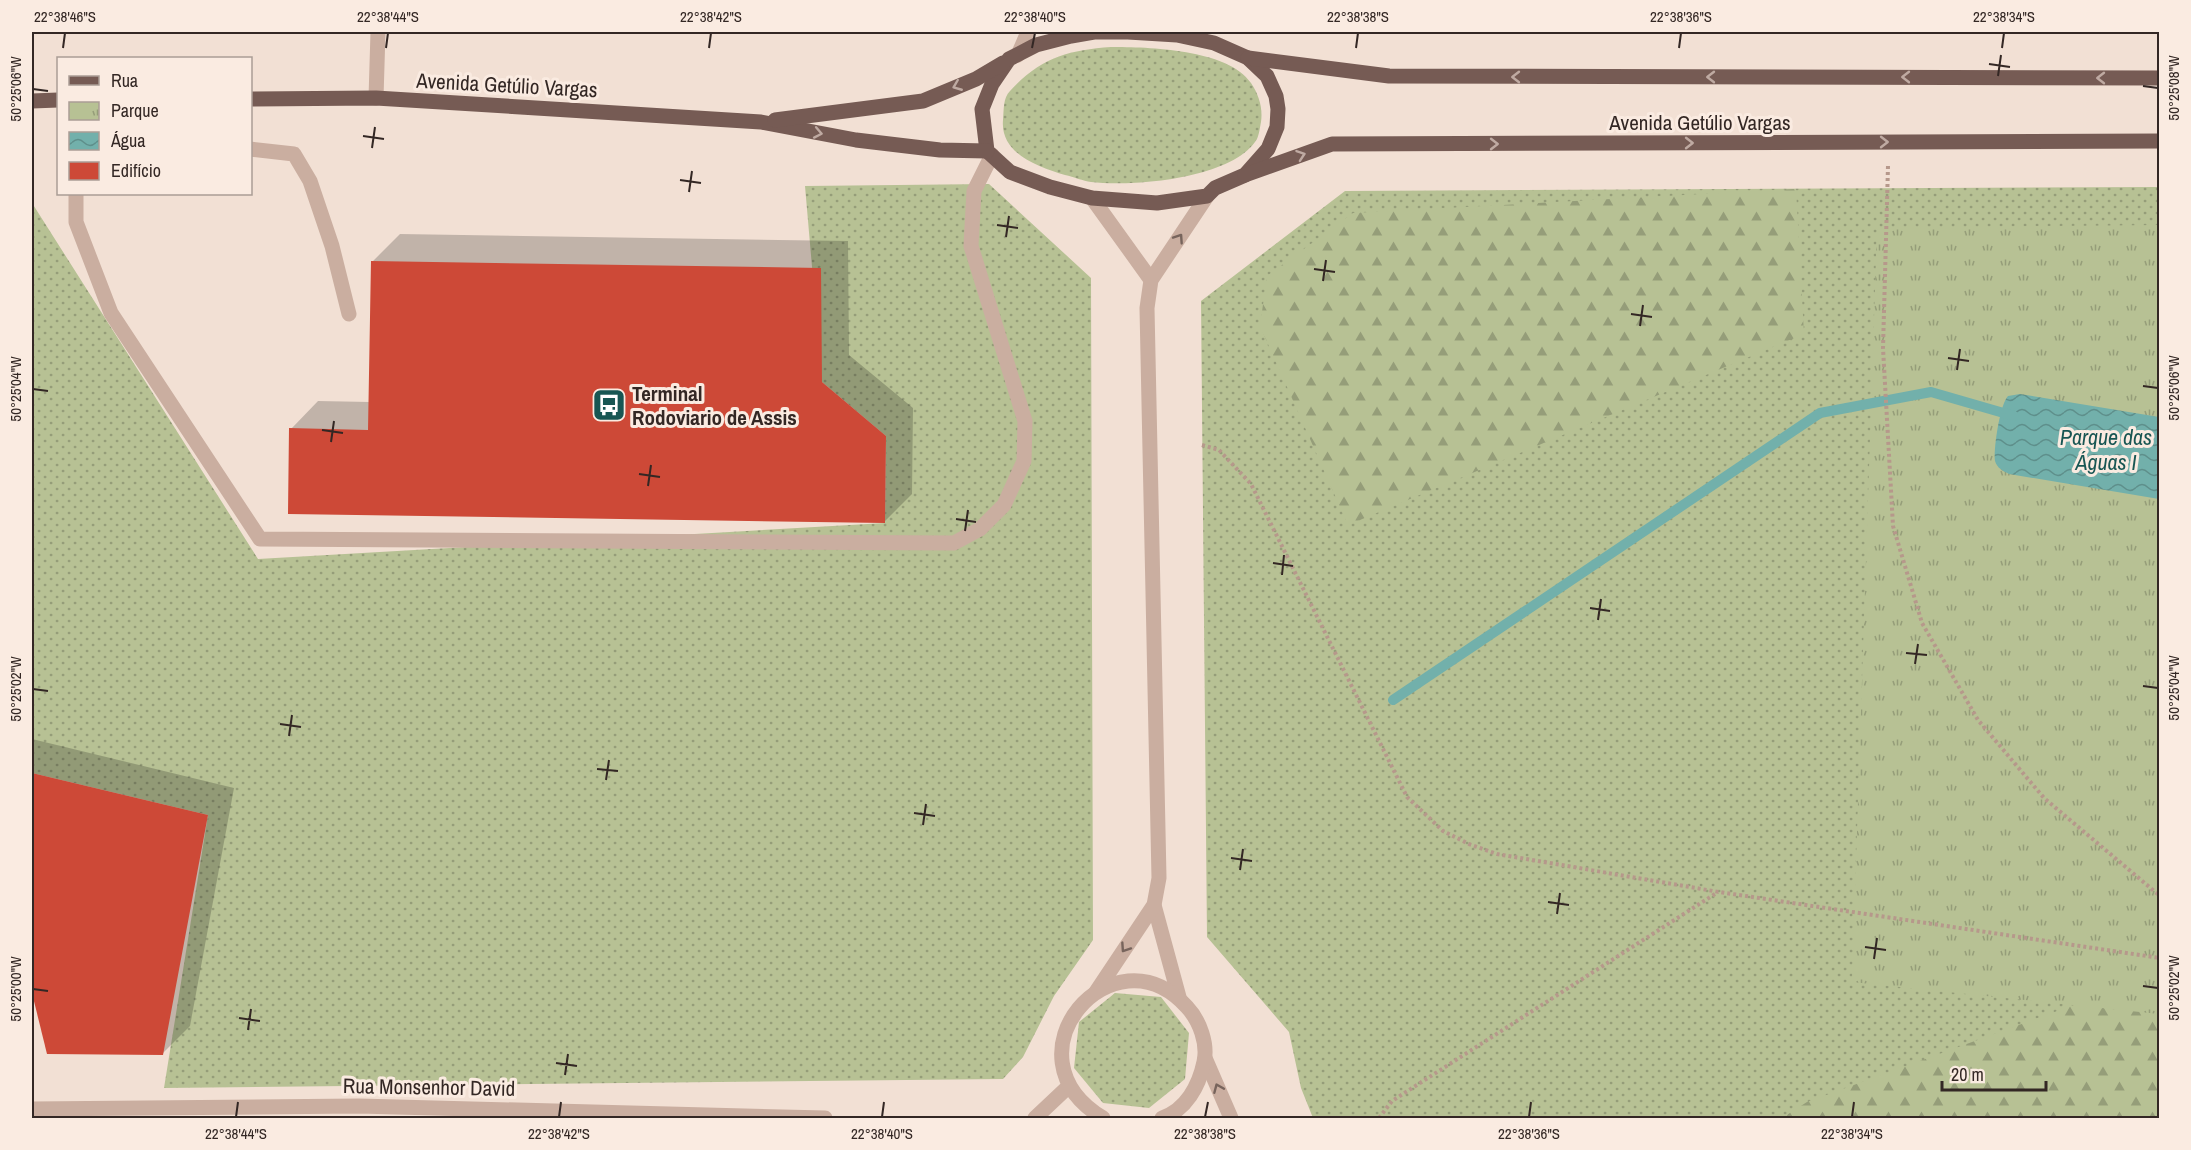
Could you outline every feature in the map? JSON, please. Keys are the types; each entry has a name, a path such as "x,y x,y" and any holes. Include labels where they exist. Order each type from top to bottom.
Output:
{"main road":[{"name":"Avenida Getúlio Vargas","path":"761,122 923,101 976,79 1036,45 1094,32 1175,33 1214,43 1248,58"},
{"path":"1013,57 992,84 982,109 990,153 1010,172 1050,187 1092,198 1157,203 1208,196"},
{"path":"1248,58 1389,76 2160,78"},
{"path":"1245,174 1268,148 1277,127 1278,110 1276,96 1267,76 1248,58"},
{"name":"Avenida Getúlio Vargas","path":"252,99 376,98 761,122 856,140 940,150 990,153"},
{"path":"32,100 57,100"},
{"name":"Avenida Getúlio Vargas","path":"1208,196 1215,188 1245,174 1332,144 2160,141"}],"street":[{"path":"376,98 378,32"},
{"path":"1013,57 1028,32"},
{"path":"252,149 294,154 305,172 332,246 349,314"},
{"path":"76,195 76,222 111,313 260,539 954,543 980,529 1004,505 1024,461 1025,420 971,246 974,192 990,153"},
{"path":"1096,992 1154,905 1159,878 1148,308 1151,280 1208,196"},
{"path":"1092,198 1151,280"},
{"path":"1154,905 1179,997"},
{"path":"1103,1119 1083,1105 1069,1086 1062,1064 1062,1042 1068,1022 1080,1005 1096,992 1115,983 1136,981 1159,986 1179,997 1194,1014 1203,1035 1205,1058 1231,1119"},
{"path":"1168,1118 1187,1101 1199,1081 1205,1058"},
{"path":"1035,1119 1069,1086"},
{"name":"Rua Monsenhor David","path":"32,1109 825,1119"}],"path":[{"path":"1889,142 1883,348 1893,526 1922,623 1978,720 2044,798 2160,896"},
{"path":"1202,445 1219,450 1251,484 1407,797 1443,831 1497,854 1719,892 2160,958"},
{"path":"1379,1119 1392,1101 1719,892"}],"green space":[{"path":"1111,47 1186,52 1225,63 1240,72 1251,83 1260,102 1261,117 1257,139 1245,153 1205,172 1131,183 1082,180 1044,168 1014,150 1004,132 1003,120 1004,104 1010,91 1044,63 1068,54"},
{"path":"989,184 1091,278 1093,940 1054,996 1023,1057 1003,1079 164,1088 208,815 32,773 32,203 258,559 885,523 886,436 822,382 805,186"},
{"path":"2159,187 2159,1118 1313,1118 1301,1088 1289,1032 1207,937 1201,301 1345,191"},
{"path":"1796,189 1804,334 1348,525 1260,326 1267,276 1353,213"},
{"path":"2159,225 2159,1014 1852,982 1877,228"},
{"path":"2159,974 2159,1118 1782,1118 1807,1102"},
{"path":"1115,993 1161,997 1189,1033 1185,1079 1149,1108 1103,1103 1074,1068 1079,1022"}],"water":[{"name":"Parque das Águas I","path":"2020,394 2159,417 2159,499 2009,474 2000,469 1995,461 1995,455 2000,417 2008,396"}],"building":[{"name":"Terminal Rodoviario de Assis","path":"371,261 821,268 822,382 886,436 885,523 288,514 289,428 368,430"},
{"path":"32,773 208,815 163,1055 47,1054 32,993"}],"waterway":[{"path":"1393,700 1820,413 1931,392 2014,416"}],"place":[{"name":"Terminal Rodoviario de Assis","path":"609,405"}]}
